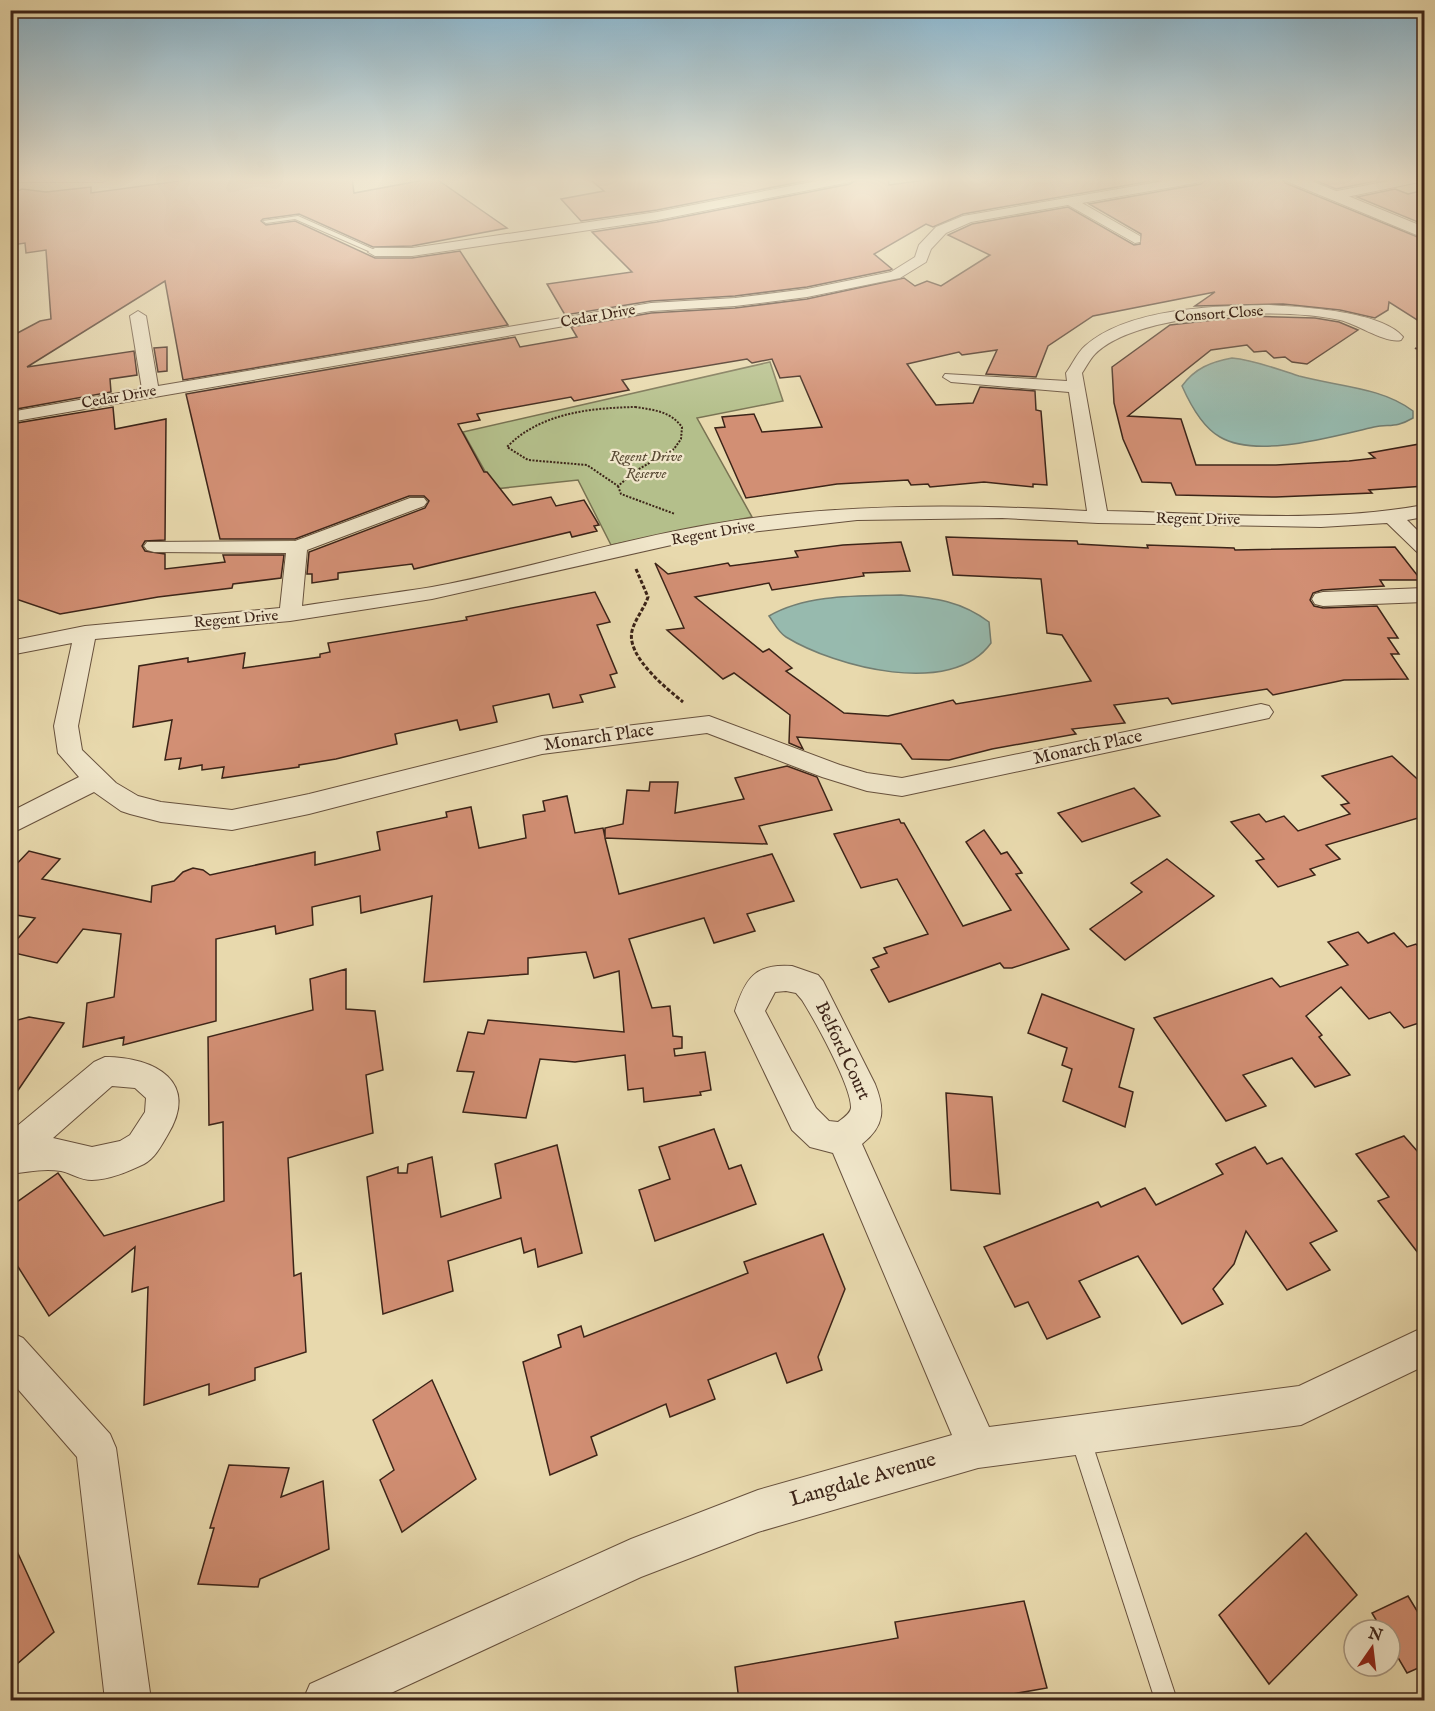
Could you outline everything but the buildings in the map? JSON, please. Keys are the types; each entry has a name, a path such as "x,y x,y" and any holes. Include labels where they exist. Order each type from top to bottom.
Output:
{"street":[{"name":"Cedar Drive","path":"10,417 651,307 735,302 861,283 895,275 921,258"},
{"name":"Consort Close","path":"1098,517 1074,387 1077,362 1094,344 1119,329 1147,321 1190,314 1291,309 1333,314 1364,322 1395,337"},
{"path":"138,316 151,392"},
{"path":"951,377 1074,387"},
{"path":"154,546 297,547 417,502"},
{"name":"Regent Drive","path":"10,648 85,633 290,614 432,593 707,531 857,514 1002,512 1098,517 1321,521 1392,517 1425,511"},
{"path":"1392,517 1425,548"},
{"path":"290,614 297,547"},
{"path":"1323,600 1425,595"},
{"name":"Monarch Place","path":"85,633 66,726 70,753 96,780 130,804 161,812 232,820 309,804 542,745 709,724 831,771 867,782 902,787 1261,712"},
{"path":"10,824 96,780"},
{"name":"Belford Court","path":"788,977 808,984 824,1006 868,1105 864,1123 843,1138 822,1136 804,1119 750,1011 755,994 766,981 788,977"},
{"path":"843,1138 978,1448"},
{"name":"Langdale Avenue","path":"326,1701 631,1560 758,1510 978,1448 1301,1405 1425,1346"},
{"path":"10,1351 96,1448 128,1701"}],"lane":[{"path":"1079,1435 1166,1701"}],"path":[{"path":"618,486 637,470 674,449 681,439 681,427 673,416 649,408 614,407 536,423 513,438 507,447 518,458 530,463 587,465 618,486 621,494 682,517 707,531"},
{"path":"626,550 648,597 632,630 634,647 642,662 660,684 709,724"}],"green space":[{"name":"Regent Drive Reserve","path":"770,362 783,401 697,418 752,517 611,545 578,480 495,489 463,432"}],"water":[{"path":"1232,358 1373,392 1401,403 1413,411 1413,418 1397,424 1296,444 1254,446 1236,443 1220,437 1202,421 1182,386 1204,367"},
{"path":"901,595 936,599 968,609 989,622 991,643 973,660 949,669 922,673 892,672 862,667 807,648 783,635 769,616 816,600 850,596"}]}
